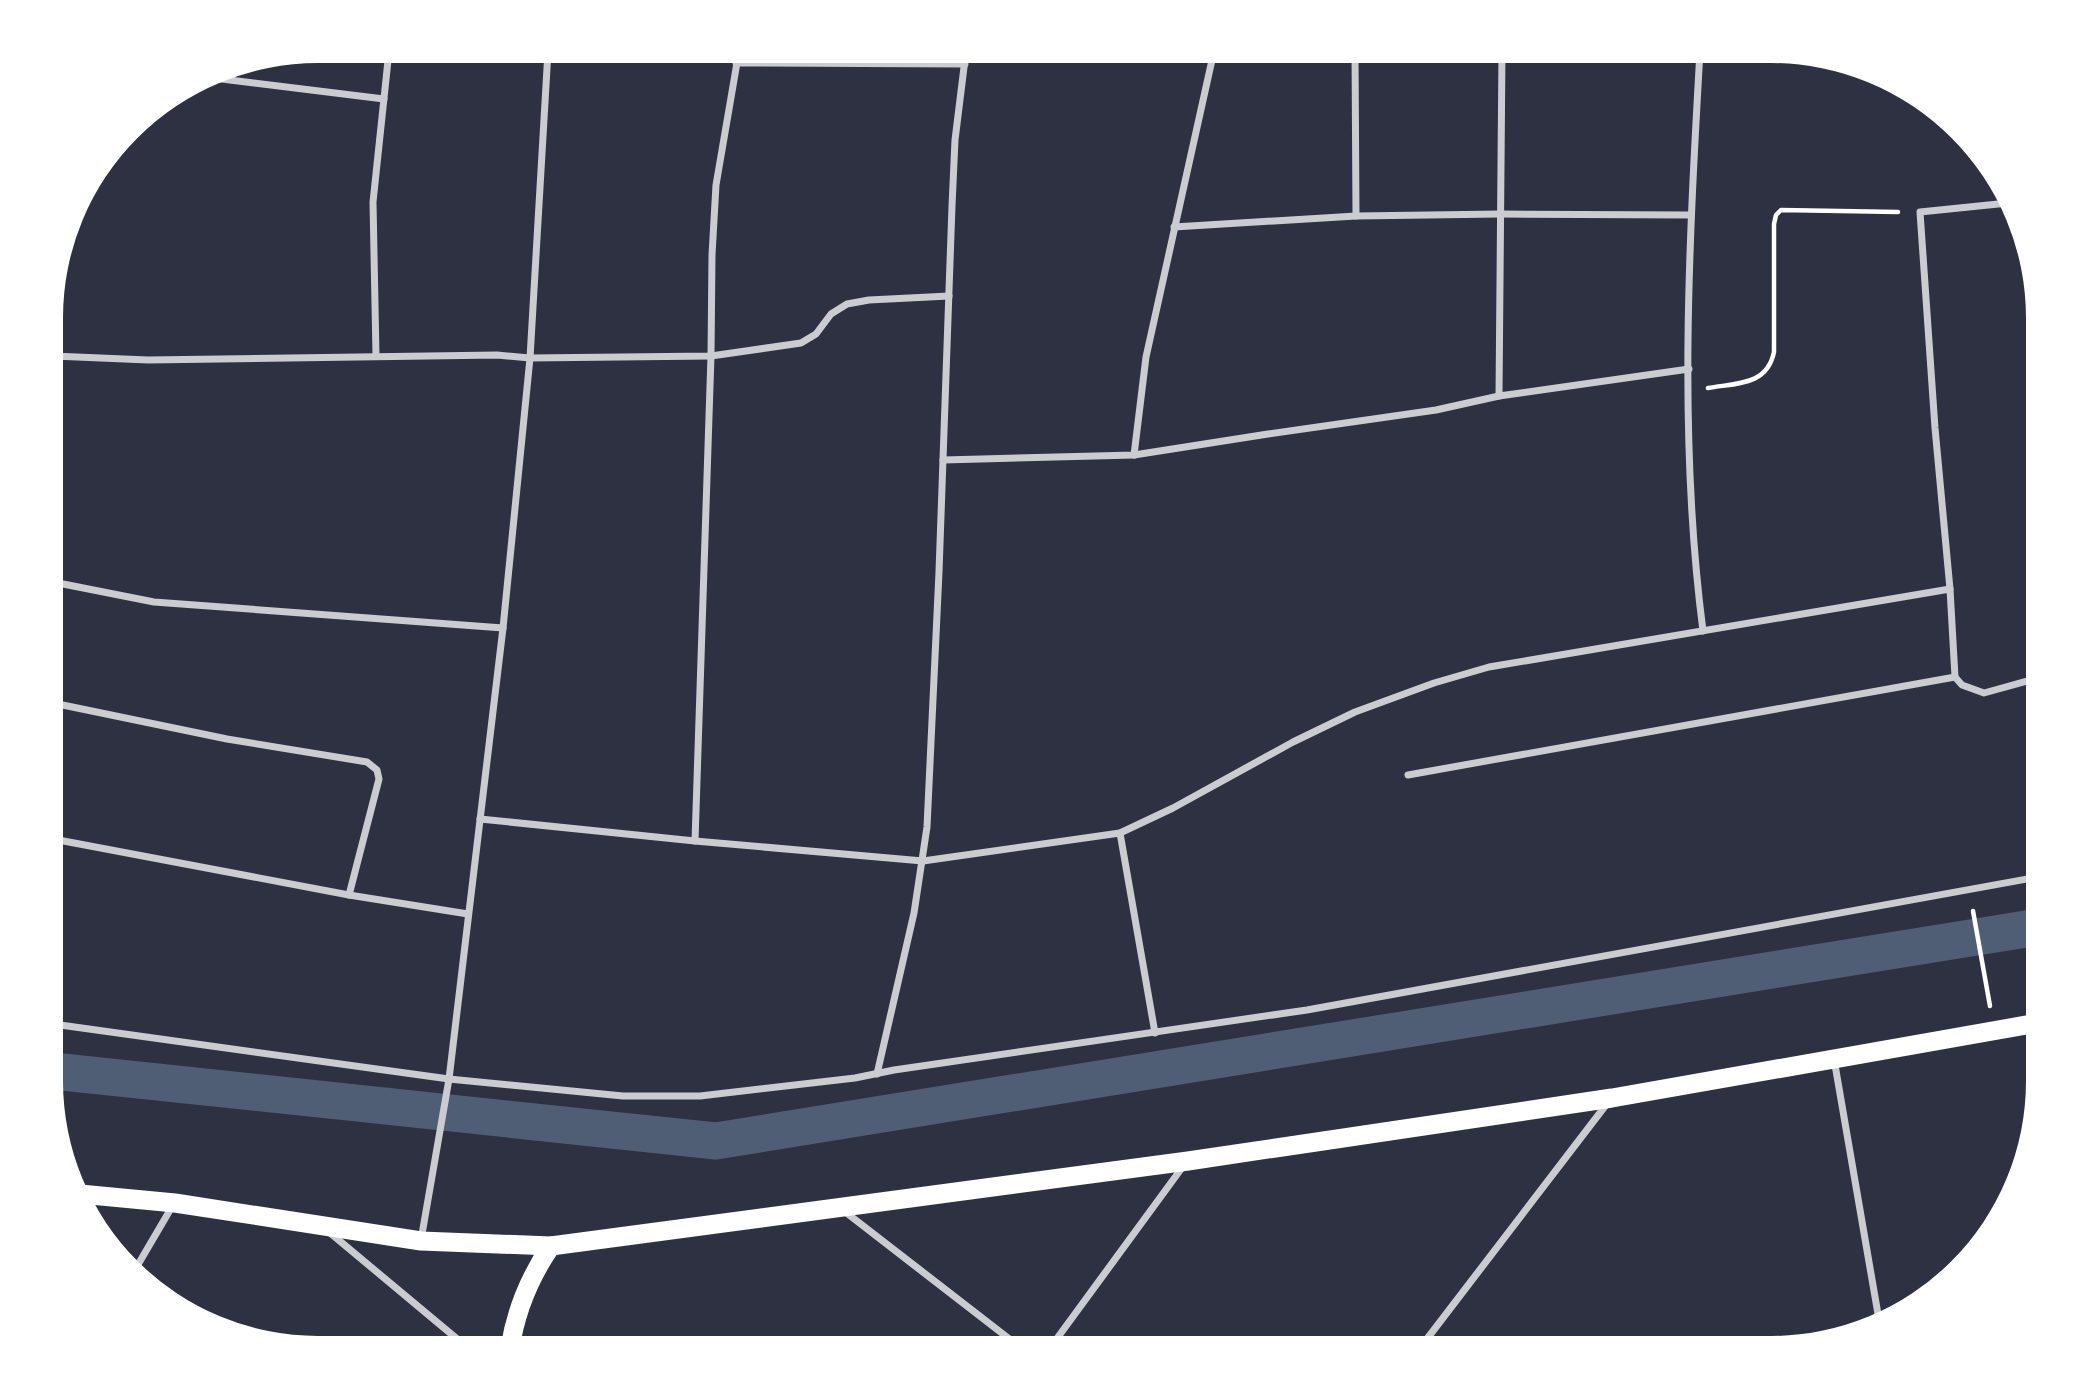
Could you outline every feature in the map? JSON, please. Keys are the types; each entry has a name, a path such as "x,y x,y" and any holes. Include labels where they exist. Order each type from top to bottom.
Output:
{"highway":[{"path":"89,1195 174,1203 421,1241 551,1246 1188,1161 1612,1098 2026,1026"},
{"path":"512,1336 522,1297 534,1270 551,1246"}],"street":[{"path":"376,356 373,202 388,63"},
{"path":"421,1241 449,1079 503,628 530,358 547,63"},
{"path":"695,841 712,255 716,185 736,63 965,64 955,140 927,827 914,913 877,1074"},
{"path":"1134,455 1146,357 1211,63"},
{"path":"1355,63 1356,216"},
{"path":"1499,396 1502,63"},
{"path":"1699,63 1690,215 1689,391 1691,500 1703,631"},
{"path":"225,80 384,99"},
{"path":"2000,205 1920,212 1955,677 1962,685 1984,693 2026,681"},
{"path":"1174,227 1356,216 1690,215"},
{"path":"63,356 148,360 497,355 530,358 711,356 801,343 816,334 831,314 847,304 869,300 949,296"},
{"path":"943,460 1134,455 1436,410 1499,396 1689,369"},
{"path":"63,584 153,601 503,628"},
{"path":"480,819 923,861 1120,833 1355,712 1434,683 1489,667 1950,589"},
{"path":"1408,775 1955,677"},
{"path":"63,705 227,739 367,762 377,770 379,779 349,895"},
{"path":"1120,833 1155,1033"},
{"path":"63,841 349,895 468,914"},
{"path":"63,1025 449,1079 623,1096 687,1096 794,1086 1307,1010 2026,879"},
{"path":"1834,1059 1878,1313"},
{"path":"1429,1336 1612,1098"},
{"path":"1059,1336 1188,1161"},
{"path":"139,1262 174,1203"},
{"path":"838,1206 1006,1336"},
{"path":"320,1225 454,1336"}],"path":[{"path":"1689,391 1751,381 1764,374 1772,365 1774,224 1776,215 1781,210 1920,212"},
{"path":"1973,906 1986,983"}],"waterway":[{"path":"63,1072 716,1141 2026,929"}]}
